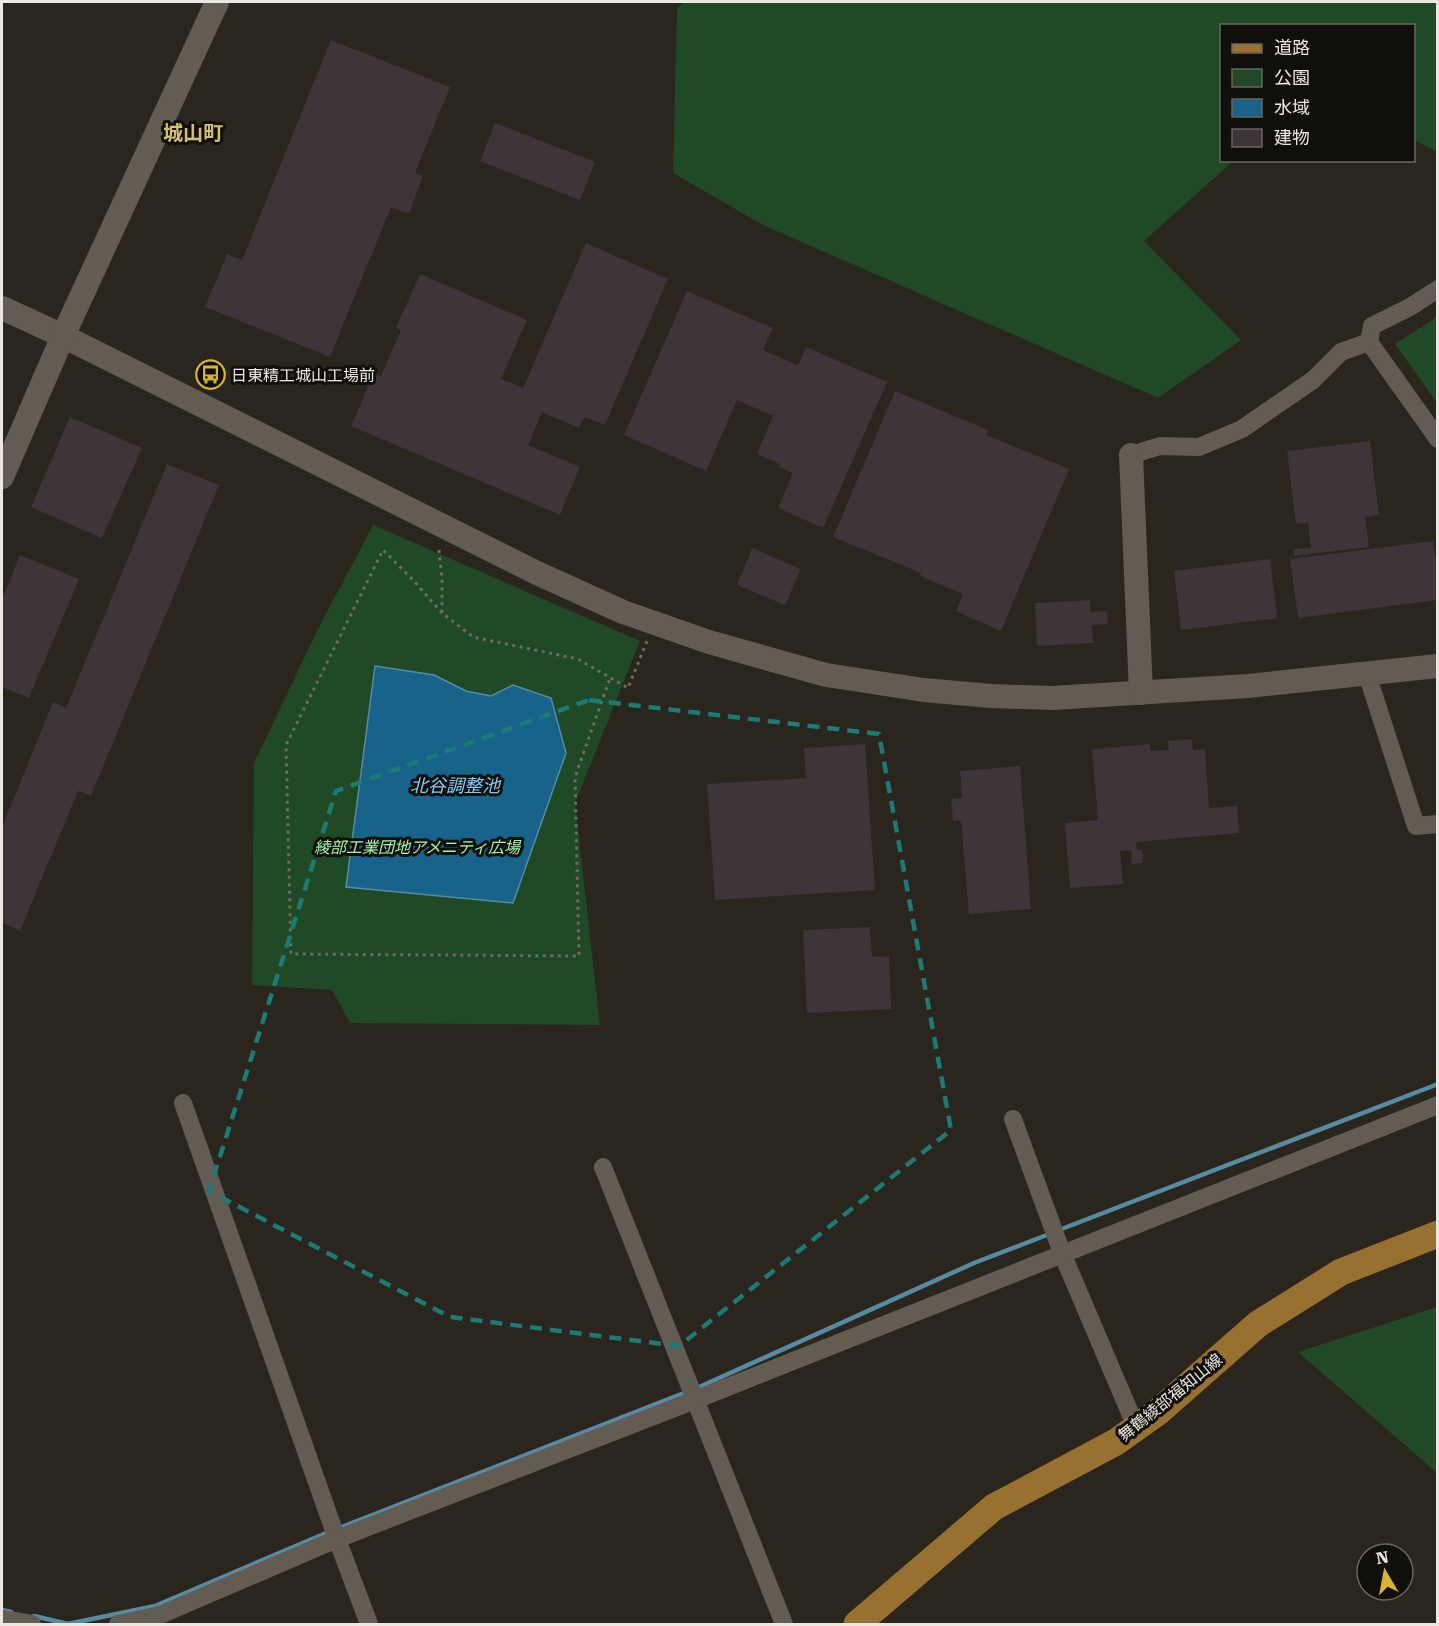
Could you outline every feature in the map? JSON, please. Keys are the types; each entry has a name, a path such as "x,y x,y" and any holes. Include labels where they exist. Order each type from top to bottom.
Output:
{"main road":[{"name":"舞鶴綾部福知山線","path":"857,1624 994,1507 1116,1442 1158,1412 1258,1324 1341,1272 1437,1234"}],"street":[{"path":"2,477 63,336 217,2"},
{"path":"1437,289 1410,307 1372,326 1369,342 1437,439"},
{"path":"2,308 63,336 537,573 623,612 709,642 826,675 924,690 991,696 1052,698 1248,686 1437,666"},
{"path":"1141,693 1131,455 1160,446 1199,447 1242,429 1313,381 1341,352 1369,342"},
{"path":"1367,674 1416,826 1437,824"},
{"path":"183,1103 369,1624"},
{"path":"118,1624 160,1615 337,1539 695,1400 1437,1105"},
{"path":"1013,1119 1062,1253 1136,1427"},
{"path":"603,1167 784,1624"},
{"path":"2,1619 32,1624"}],"path":[{"path":"610,678 575,777 579,956 291,954 286,745 383,550 442,614 472,637 578,659 628,688 654,623"},
{"path":"439,550 442,614"}],"highlighted area":[{"path":"589,700 879,734 951,1130 679,1346 450,1317 209,1191 336,791"}],"green space":[{"path":"683,2 1437,2 1437,152 1415,141 1415,24 1220,24 1220,162 1232,162 1144,241 1241,340 1158,398 763,225 673,173 677,9"},
{"path":"1437,317 1437,403 1395,344"},
{"name":"綾部工業団地アメニティ広場","path":"373,525 640,641 575,803 600,1025 350,1023 332,990 252,985 254,763 318,629"},
{"path":"1438,1307 1437,1473 1298,1352"}],"water":[{"name":"北谷調整池","path":"375,666 434,675 466,691 491,696 513,685 551,698 566,753 513,903 346,887"}],"building":[{"path":"331,40 450,87 415,173 423,176 409,214 391,207 330,357 205,307 227,254 242,260"},
{"path":"495,123 595,162 580,200 480,161"},
{"path":"586,243 668,279 605,425 584,417 579,428 542,412 528,445 580,467 560,515 351,426 374,373 381,376 401,330 396,328 420,274 527,320 501,379 523,388"},
{"path":"687,291 773,328 763,350 798,365 806,347 887,382 823,528 778,508 793,473 779,467 780,464 757,454 773,416 737,400 706,471 624,435"},
{"path":"895,391 988,430 986,435 1069,469 1001,631 956,611 963,594 920,576 921,573 833,537"},
{"path":"70,417 142,448 102,538 31,507"},
{"path":"1370,441 1379,515 1365,517 1369,547 1294,556 1294,549 1311,548 1308,523 1296,524 1287,451"},
{"path":"167,464 219,485 91,796 78,791 20,931 2,923 2,827 53,702 66,708"},
{"path":"1433,541 1438,572 1438,600 1298,618 1290,559"},
{"path":"752,548 801,569 785,605 737,585"},
{"path":"20,555 79,579 29,698 2,687 2,599"},
{"path":"1270,559 1277,618 1181,630 1174,571"},
{"path":"1090,600 1090,612 1107,611 1108,624 1092,625 1093,643 1037,646 1035,603"},
{"path":"1192,739 1193,750 1205,749 1209,808 1237,806 1239,833 1136,842 1137,850 1142,850 1143,863 1132,864 1131,850 1120,851 1123,884 1070,888 1065,823 1098,820 1092,749 1150,744 1151,751 1169,750 1168,741"},
{"path":"865,744 875,890 715,900 707,784 806,778 804,748"},
{"path":"1020,766 1031,909 969,914 961,821 953,821 951,799 962,798 960,771"},
{"path":"870,927 872,957 889,956 891,1009 807,1013 803,930"}],"waterway":[{"path":"1059,1230 1438,1084"},
{"path":"697,1388 974,1263 1052,1233"},
{"path":"339,1528 689,1391"},
{"path":"34,1616 68,1624 155,1606 331,1531"},
{"path":"2,1610 11,1612"}],"place":[{"name":"日東精工城山工場前","path":"210,375"}],"district":[{"name":"城山町","path":"193,133"}]}
